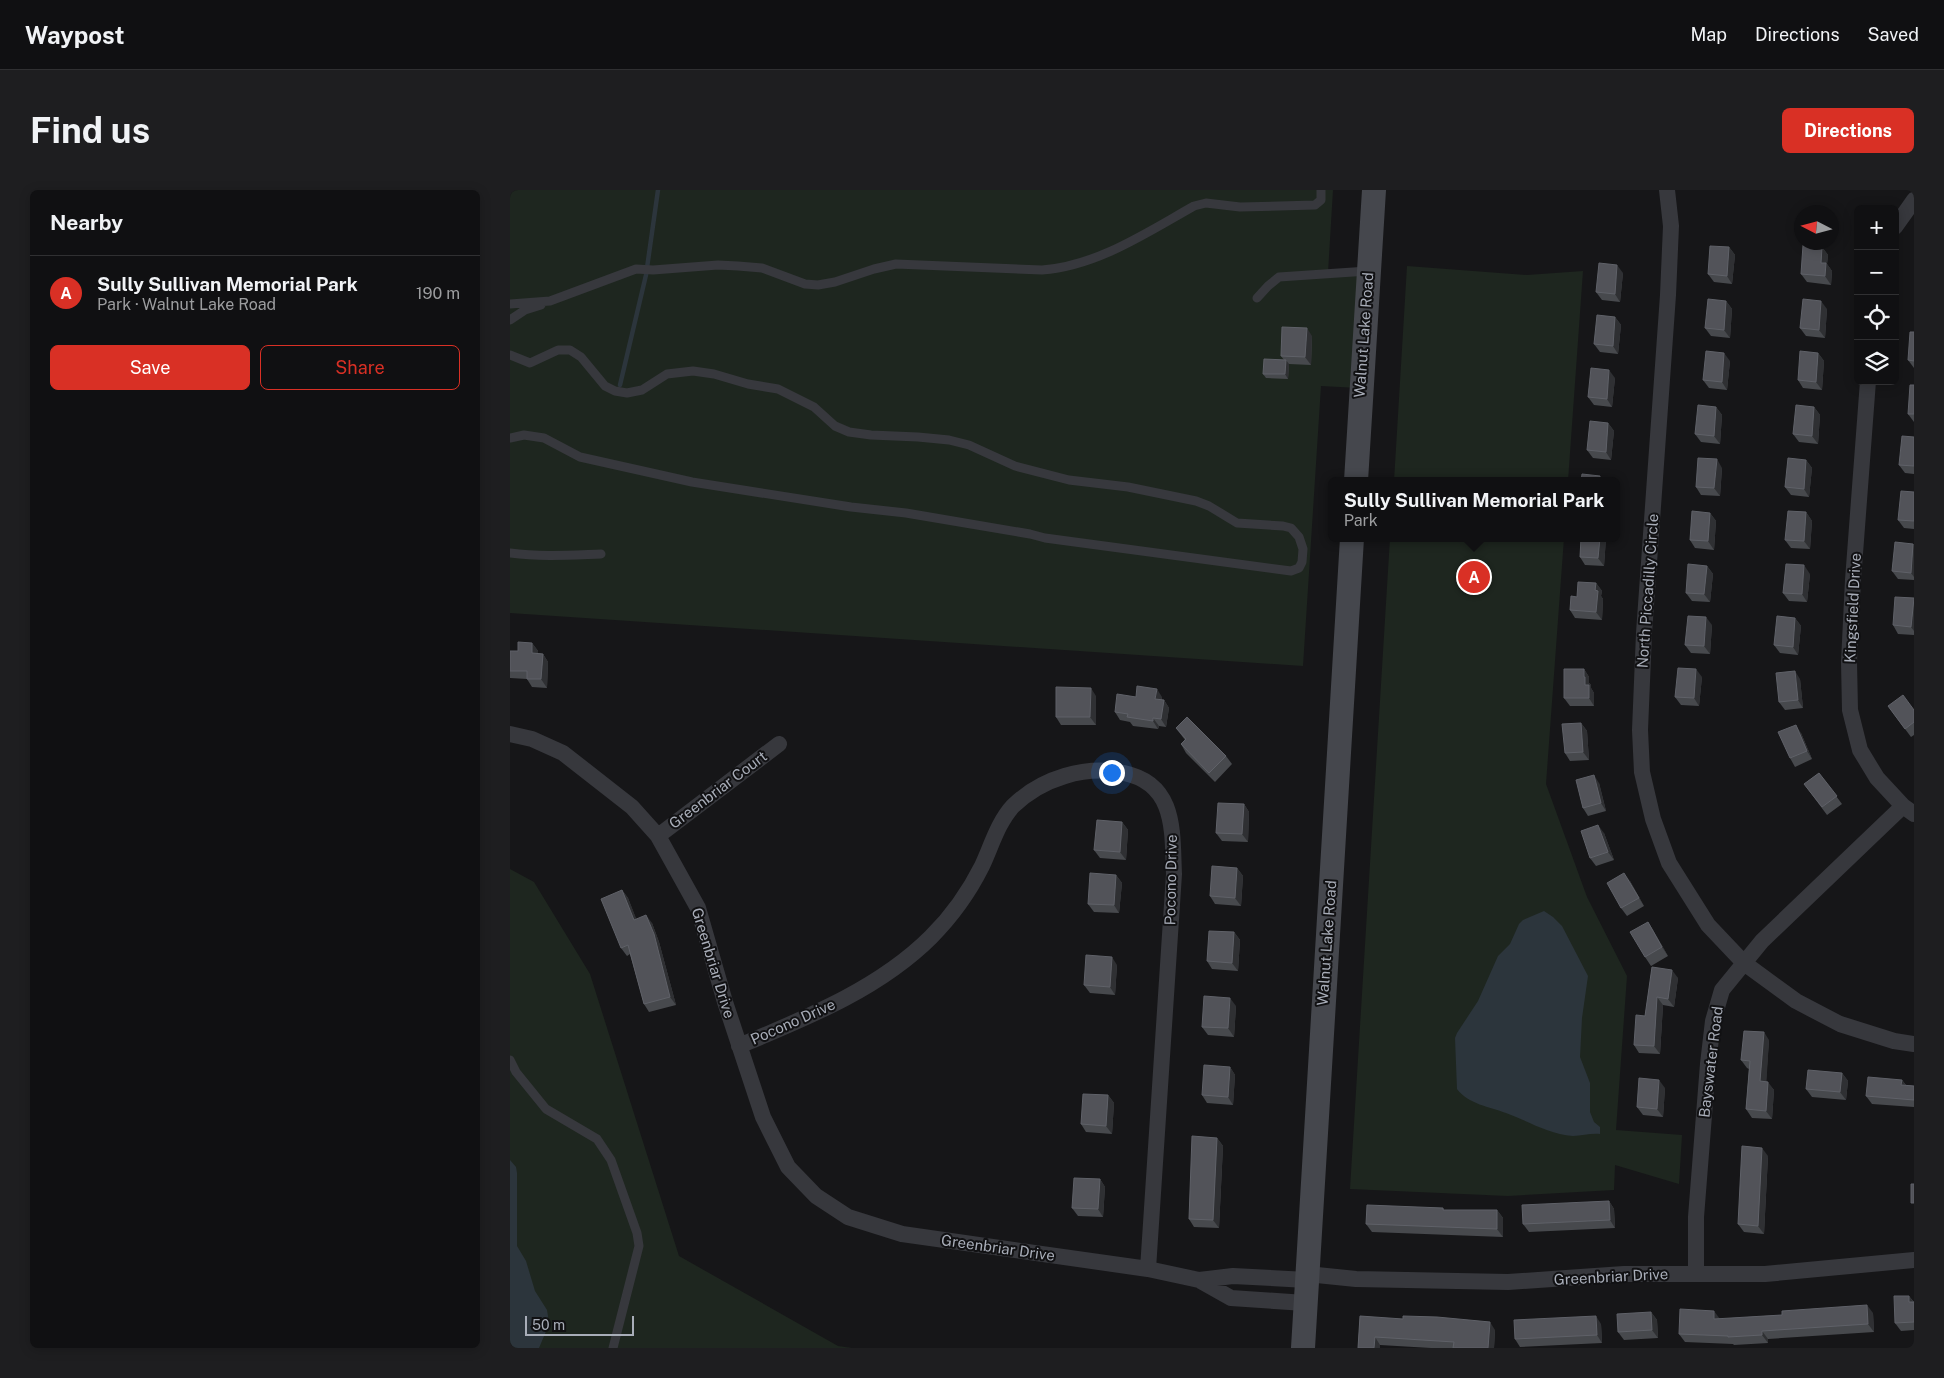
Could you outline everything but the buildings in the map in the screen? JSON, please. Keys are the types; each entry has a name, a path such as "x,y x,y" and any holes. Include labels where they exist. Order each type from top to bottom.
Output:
{"street":[{"name":"Walnut Lake Road","path":"1356,477 1374,190"},
{"name":"North Piccadilly Circle","path":"1667,190 1671,226 1668,295 1644,640 1640,730 1642,772 1653,820 1669,863 1708,925 1744,963 1796,1001 1840,1024 1894,1041 1914,1044"},
{"path":"1899,221 1914,200"},
{"name":"Kingsfield Drive","path":"1868,385 1853,580 1849,662 1850,710 1860,750 1877,778 1909,810"},
{"name":"Walnut Lake Road","path":"1303,1348 1352,542"},
{"name":"Greenbriar Drive","path":"510,734 532,739 563,753 632,807 658,836 698,908 739,1046 764,1118 788,1167 816,1196 848,1217 902,1234 1148,1269 1199,1280 1230,1298 1356,1278 1508,1282 1624,1274 1765,1274 1914,1260"},
{"name":"Greenbriar Court","path":"658,836 779,744"},
{"name":"Pocono Drive","path":"739,1046 843,1000 890,972 931,937 961,901 981,868 999,829 1012,807 1040,785 1074,773 1090,771 1116,771 1142,780 1154,788 1168,807 1172,828 1174,874 1148,1269"},
{"name":"Bayswater Road","path":"1696,1274 1696,1217 1713,1021 1722,990 1762,941 1909,810"},
{"name":"Greenbriar Drive","path":"1199,1280 1233,1276 1306,1286"}],"lane":[{"path":"510,320 525,310 636,270 718,265 762,268 805,284 818,285 835,282 896,264 1042,270 1063,268 1123,246 1194,206 1206,203 1240,207 1315,205 1321,200 1321,190"},
{"path":"1257,298 1279,277 1368,271"},
{"path":"510,304 550,301"},
{"path":"510,355 530,363 558,350 570,350 581,357 605,386 615,391 627,393 642,390 667,374 692,371 714,374 748,384 778,389 814,407 836,426 849,432 871,436 918,436 949,440 969,445 995,459 1015,466 1069,480 1128,487 1196,502 1209,506 1237,523 1291,528 1299,537 1303,549 1302,562 1299,568 1291,571 1045,538 915,514 851,507 692,482 580,457 544,438 524,435 510,438"},
{"path":"510,552 532,556 601,554"},
{"path":"510,1060 516,1072 546,1109 598,1139 611,1160 638,1233 639,1246 613,1348"}],"shaded area":[{"path":"510,190 1333,190 1328,273 1366,276 1359,388 1321,386 1303,666 510,613"},
{"path":"1407,266 1527,275 1583,271 1568,477 1394,477"},
{"path":"1390,542 1564,542 1546,784 1587,897 1627,976 1616,1130 1682,1135 1679,1184 1615,1165 1614,1190 1508,1196 1350,1189"},
{"path":"510,869 534,882 590,974 679,1256 838,1346 852,1348 510,1348"},
{"path":"1544,911 1562,926 1588,976 1582,1018 1580,1057 1590,1083 1590,1112 1594,1122 1600,1127 1600,1134 1573,1136 1555,1133 1473,1102 1457,1089 1455,1038 1457,1033 1478,1001 1498,956 1510,944 1519,924 1523,920"},
{"path":"510,1160 516,1167 517,1173 517,1246 526,1261 535,1291 547,1310 548,1316 547,1329 539,1348 510,1348"}],"waterway":[{"path":"620,385 646,275 658,190"}],"place":[{"name":"Sully Sullivan Memorial Park","path":"1474,577"}]}
